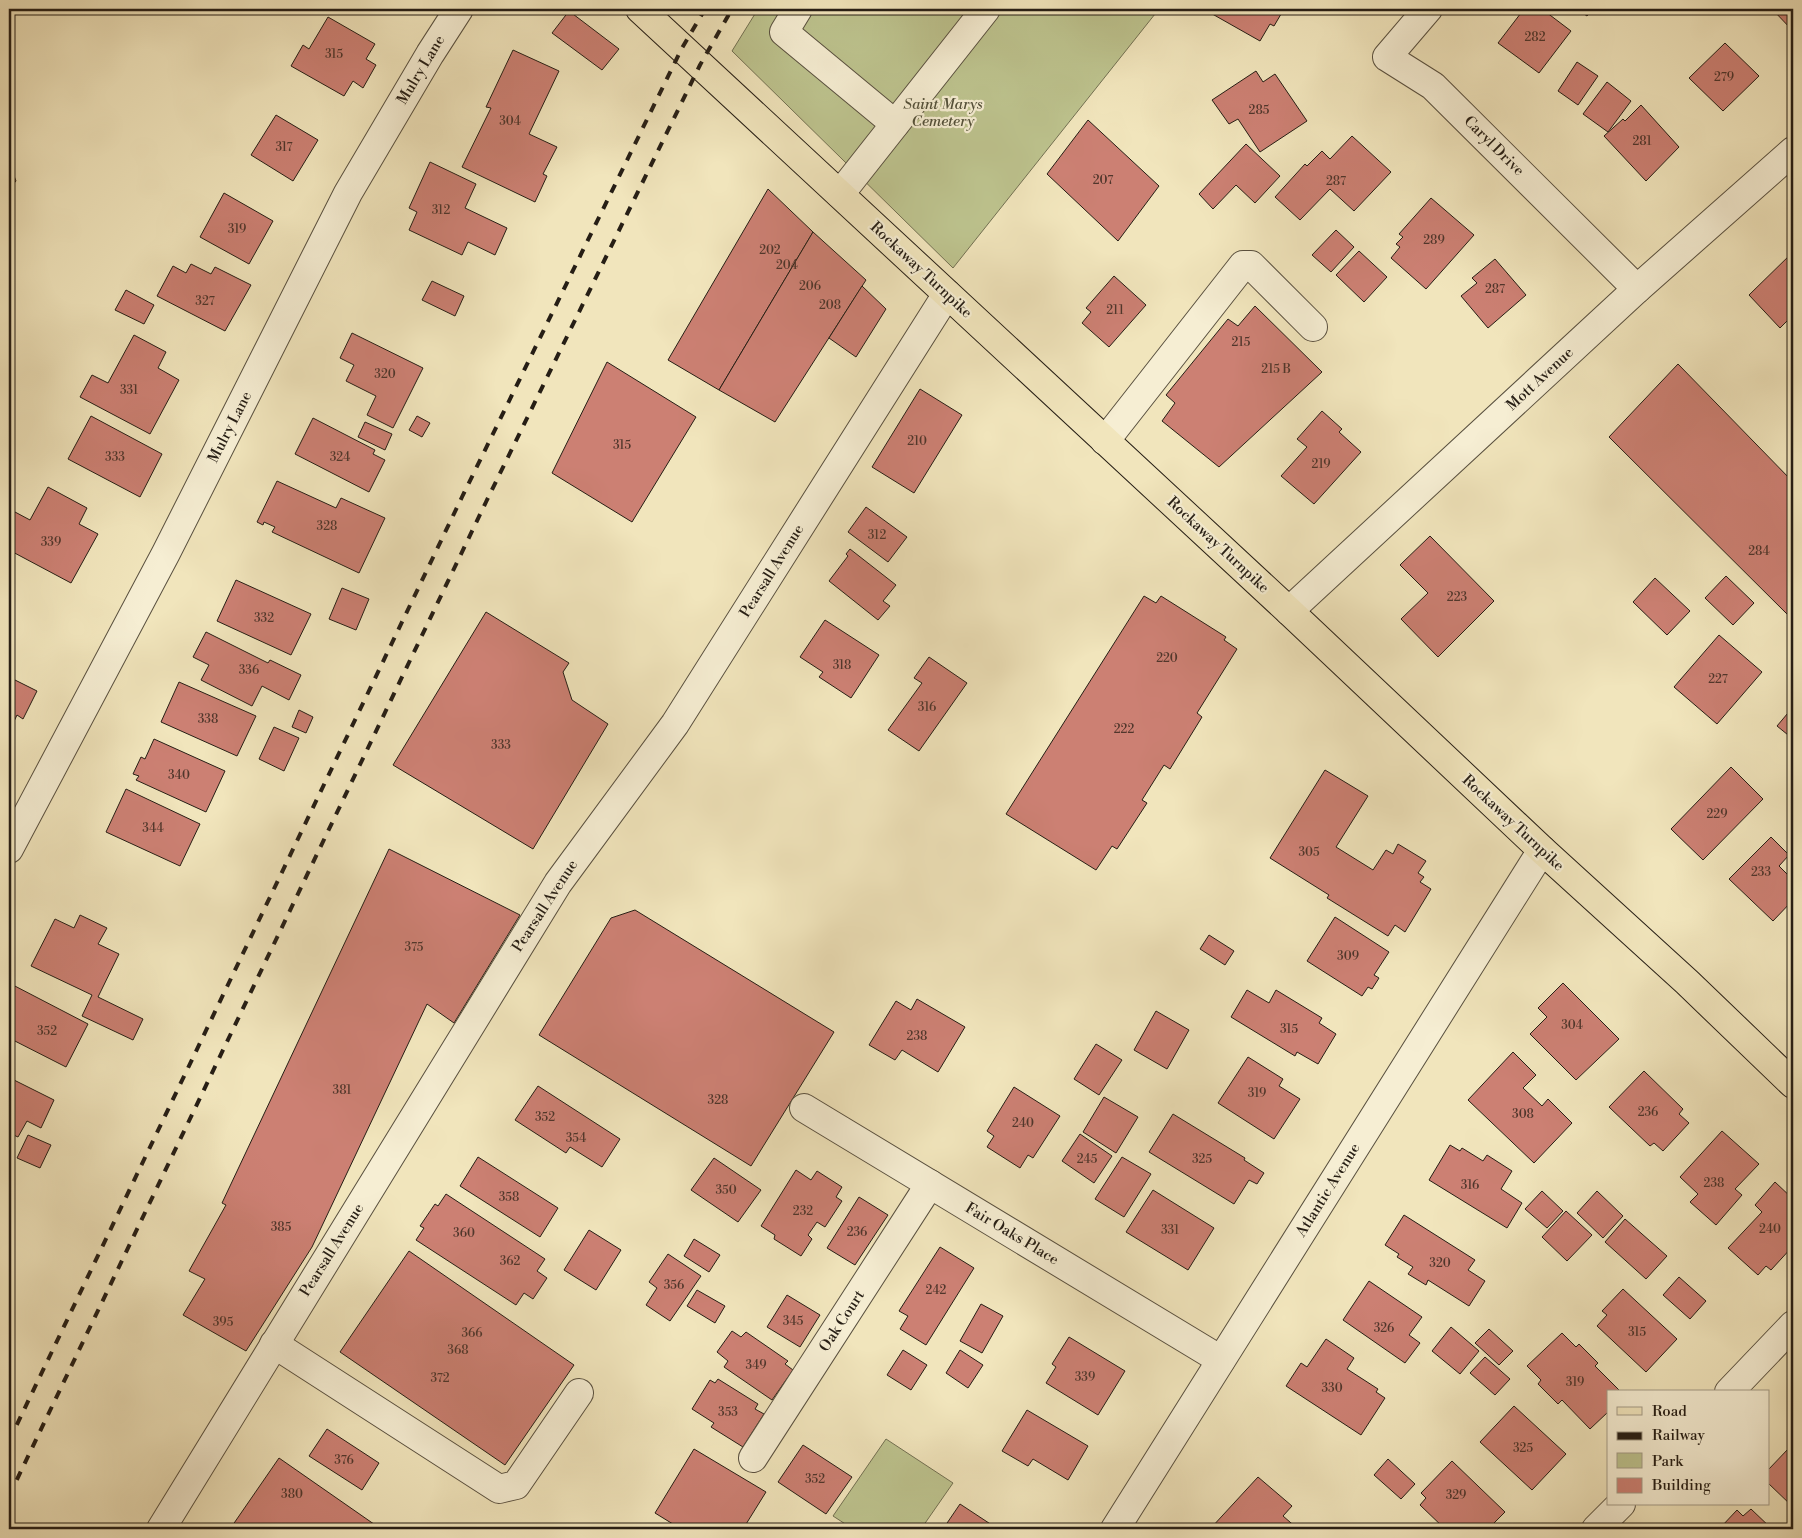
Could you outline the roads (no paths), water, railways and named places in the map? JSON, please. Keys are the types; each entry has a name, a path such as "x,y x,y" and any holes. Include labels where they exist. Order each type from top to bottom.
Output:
{"main road":[{"name":"Rockaway Turnpike","path":"640,9 1289,611 1542,850 1687,982 1793,1084"}],"street":[{"name":"Mulry Lane","path":"9,849 15,819 166,553 348,193 430,54 459,9"},
{"path":"798,9 784,32 895,124"},
{"path":"840,194 986,9"},
{"name":"Caryl Drive","path":"1428,9 1387,57 1433,86 1637,289"},
{"name":"Mott Avenue","path":"1289,611 1637,289 1793,151"},
{"path":"1105,441 1243,265 1252,265 1313,327"},
{"name":"Pearsall Avenue","path":"161,1529 558,882 675,724 947,294"},
{"name":"Atlantic Avenue","path":"1115,1529 1542,850"},
{"name":"Fair Oaks Place","path":"804,1108 1221,1360"},
{"name":"Oak Court","path":"753,1458 930,1184"},
{"path":"1731,1390 1793,1325"},
{"path":"274,1344 499,1489 516,1485 579,1393"},
{"path":"1596,1529 1618,1506"}],"railway":[{"path":"9,1441 462,497 682,48 705,9"},
{"path":"9,1496 486,502 700,65 732,9"}],"park label":[{"name":"Saint Marys Cemetery","path":"943,112"}]}
